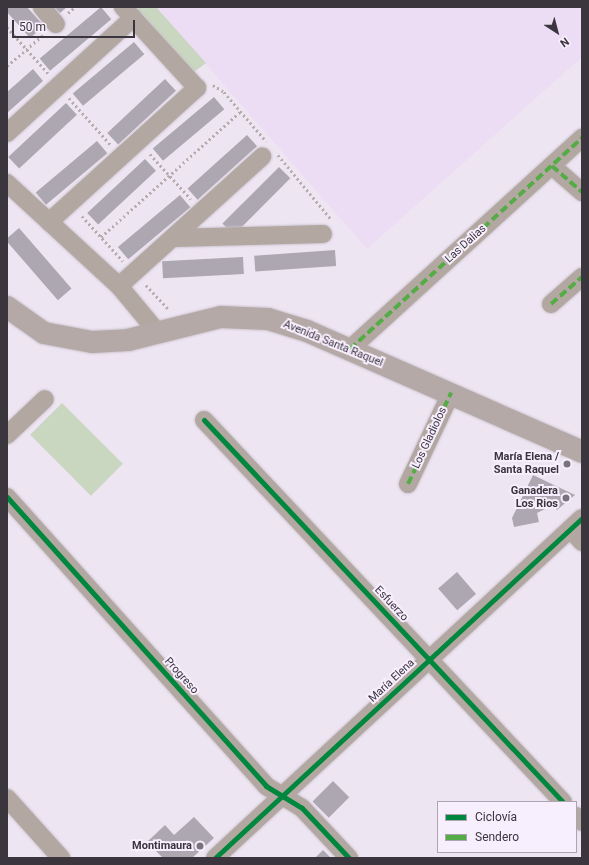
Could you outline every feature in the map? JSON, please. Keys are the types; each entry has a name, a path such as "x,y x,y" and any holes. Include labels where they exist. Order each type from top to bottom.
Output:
{"main road":[{"name":"Avenida Santa Raquel","path":"7,308 39,331 72,340 112,342 158,333 221,317 253,316 307,331 451,393 582,452"}],"street":[{"path":"42,7 56,24"},
{"path":"7,133 128,13 197,88 49,222"},
{"name":"Las Dalias","path":"350,349 582,138"},
{"path":"119,286 262,157"},
{"path":"552,166 582,192"},
{"path":"7,183 119,286 158,333"},
{"path":"173,238 323,234"},
{"path":"551,304 581,280"},
{"name":"Los Gladiolos","path":"408,484 451,393"},
{"path":"7,435 45,399"},
{"name":"Esfuerzo","path":"204,420 562,801"},
{"name":"Progreso","path":"7,497 266,786 302,808 349,858"},
{"name":"María Elena","path":"215,858 429,660 578,530"},
{"path":"7,798 61,858"}],"path":[{"path":"7,66 76,7"},
{"path":"101,237 241,111"},
{"path":"138,141 202,211"},
{"path":"70,203 171,312"}],"shaded area":[{"path":"156,7 582,7 582,57 367,249"}],"green space":[{"path":"136,7 156,7 206,63 194,72"},
{"path":"62,403 123,464 91,496 30,435"}],"building":[{"path":"7,7 27,7 44,26 30,38 7,12"},
{"path":"54,7 67,7 60,13"},
{"path":"101,7 111,19 50,71 40,58"},
{"path":"134,42 144,54 83,106 73,93"},
{"path":"33,69 43,81 7,113 7,92"},
{"path":"165,79 176,91 118,145 107,133"},
{"path":"214,97 224,109 163,161 153,148"},
{"path":"66,103 77,115 19,169 8,157"},
{"path":"247,135 257,146 198,200 188,189"},
{"path":"97,141 107,153 46,205 36,192"},
{"path":"145,159 156,171 98,225 87,213"},
{"path":"279,167 290,178 234,235 222,224"},
{"path":"180,195 190,207 128,259 118,247"},
{"path":"19,228 71,288 58,300 7,242 7,238"},
{"path":"335,250 336,266 255,272 254,256"},
{"path":"243,257 244,274 163,278 162,261"},
{"path":"533,475 575,495 557,510 553,505 537,513 539,522 514,527 512,518"},
{"path":"457,572 476,594 457,610 438,588"},
{"path":"333,781 349,797 329,818 312,802"},
{"path":"194,817 214,838 192,858 163,858 147,842 165,825 174,835"},
{"path":"323,850 331,858 315,858"}],"marked path":[{"path":"350,349 582,138"},
{"path":"552,166 582,192"},
{"path":"551,304 582,277"},
{"path":"408,484 451,393"}],"cycle path":[{"path":"204,420 562,801"},
{"path":"7,497 266,786 302,808 349,858"},
{"path":"215,858 582,518"}],"place":[{"name":"María Elena / Santa Raquel","path":"567,464"},
{"name":"Ganadera Los Rios","path":"566,498"},
{"name":"Montimaura","path":"200,846"}]}
